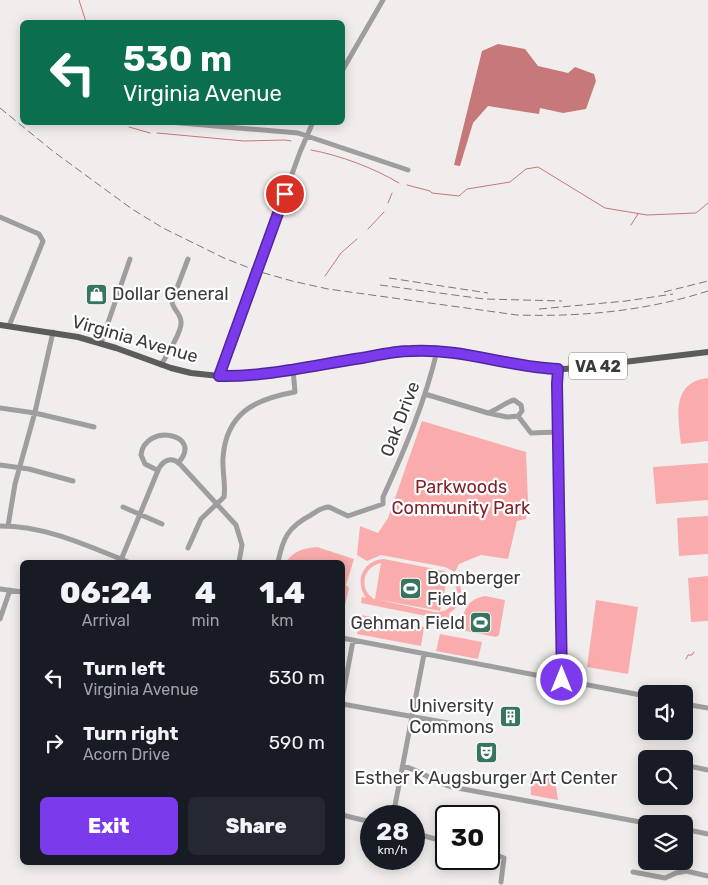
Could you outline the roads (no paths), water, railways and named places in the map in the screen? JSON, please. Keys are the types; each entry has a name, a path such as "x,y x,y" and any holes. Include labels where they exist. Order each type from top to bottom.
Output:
{"main road":[{"name":"Virginia Avenue","path":"0,325 78,337 101,343 161,366 191,373 219,376 248,376 397,352 437,351 470,355 526,366 558,369 600,366 708,352"}],"street":[{"path":"345,66 383,0"},
{"path":"207,125 284,131 307,135 408,170"},
{"path":"219,376 312,125"},
{"path":"0,217 41,236 43,244 9,326"},
{"path":"101,343 130,259"},
{"path":"161,366 181,325 179,314 172,305 172,301 188,259"},
{"path":"8,526 52,332"},
{"name":"Oak Drive","path":"279,560 288,532 295,524 325,507 330,507 348,516 383,504 383,497 408,442 425,394 437,351"},
{"path":"188,548 200,521 224,496 223,457 226,439 232,425 243,412 254,404 296,392 293,369"},
{"path":"558,369 562,680"},
{"path":"425,394 488,414 507,417 518,416 522,411 521,405 514,400 509,401 498,410 488,414"},
{"path":"0,408 35,413 94,427"},
{"path":"518,416 531,433 558,432"},
{"path":"158,470 145,464 142,458 144,446 152,438 174,436 182,440 185,445 185,452 178,463"},
{"path":"0,526 40,529 121,560 161,464 166,460 173,460 231,518 240,533 242,547 239,560"},
{"path":"0,465 20,467 72,480"},
{"path":"122,507 162,524"},
{"path":"0,589 20,592"},
{"path":"0,620 10,590"},
{"path":"345,638 638,694"},
{"path":"345,684 354,640"},
{"path":"395,805 424,654"},
{"path":"345,705 454,724"},
{"path":"693,706 708,708"},
{"path":"403,766 412,768 452,787 638,822"},
{"path":"693,767 708,770"},
{"path":"345,816 360,819"},
{"path":"693,831 708,834"},
{"path":"500,856 504,858 500,882"},
{"path":"633,872 665,878 676,873 686,872 708,876"}],"waterway":[{"path":"79,0 85,20"},
{"path":"129,127 150,133"},
{"path":"157,133 244,141 291,141"},
{"path":"311,150 356,163 379,172 399,183"},
{"path":"407,185 432,193 459,196 467,189 510,182 526,169 538,167 605,208 647,215 696,213 708,203"},
{"path":"388,203 392,193"},
{"path":"368,229 384,212"},
{"path":"631,225 638,214"},
{"path":"325,276 341,253 357,239"},
{"path":"686,659 688,655 692,655 694,652"}],"railway":[{"path":"0,108 20,124"},
{"path":"21,125 54,152 132,209 163,228 224,258 257,271 292,281 328,289 517,315 566,315 614,311 685,298 708,291"},
{"path":"389,278 488,293"},
{"path":"664,292 708,281"},
{"path":"380,285 484,299 562,301"},
{"path":"539,309 626,301 673,294"}],"place":[{"name":"Dollar General","path":"96,294"},
{"name":"Bomberger Field","path":"411,588"},
{"name":"Gehman Field","path":"481,623"},
{"name":"University Commons","path":"510,716"},
{"name":"Esther K Augsburger Art Center","path":"486,753"}],"park label":[{"name":"Parkwoods Community Park","path":"461,497"}]}
